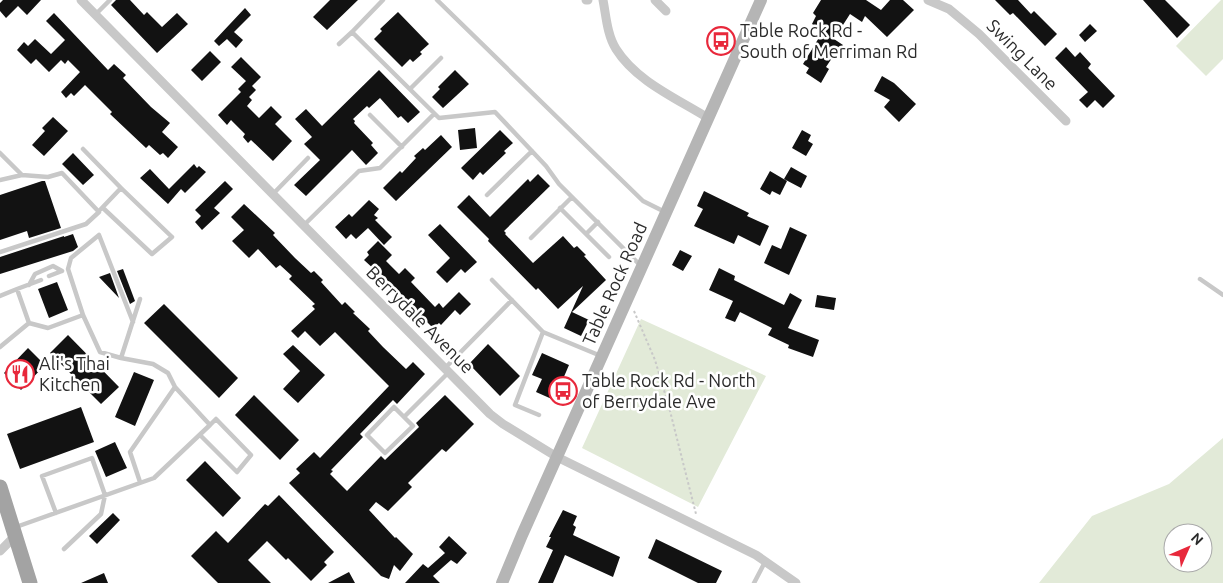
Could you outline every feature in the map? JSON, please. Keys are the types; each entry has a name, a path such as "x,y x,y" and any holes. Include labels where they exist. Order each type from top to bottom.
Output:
{"main road":[{"name":"Table Rock Road","path":"502,583 760,1"},
{"path":"0,487 30,583"}],"street":[{"name":"Berrydale Avenue","path":"81,0 490,414 557,457 756,555 796,583"},
{"path":"603,0 606,21 615,47 631,68 708,118"},
{"path":"655,0 666,10"},
{"name":"Swing Lane","path":"928,0 949,9 978,34 1066,121"},
{"path":"0,551 14,532"}],"lane":[{"path":"95,15 110,0"},
{"path":"340,44 383,0"},
{"path":"437,0 643,201 666,212"},
{"path":"352,32 439,118 495,112 546,166 559,184 642,267"},
{"path":"410,89 441,58"},
{"path":"304,225 359,171 380,168 434,114"},
{"path":"370,115 402,147"},
{"path":"83,149 172,237 152,254 103,208"},
{"path":"487,196 532,151"},
{"path":"0,153 22,174"},
{"path":"273,194 308,158"},
{"path":"0,180 22,174 48,177 62,173 99,212"},
{"path":"0,252 86,224 121,188"},
{"path":"531,238 572,197"},
{"path":"560,208 609,257"},
{"path":"586,234 598,222"},
{"path":"133,322 99,235 71,258 68,269 83,315 100,352 153,364 168,373 175,387 210,425"},
{"path":"29,285 35,274 53,266 62,271"},
{"path":"49,276 68,269"},
{"path":"1200,279 1223,295"},
{"path":"0,296 42,280"},
{"path":"492,280 543,332 602,357"},
{"path":"17,289 29,323"},
{"path":"121,358 140,299"},
{"path":"404,417 512,300"},
{"path":"29,323 48,328 83,315"},
{"path":"1,346 29,323"},
{"path":"539,415 515,405 543,332"},
{"path":"0,338 1,346"},
{"path":"140,482 130,452 175,387"},
{"path":"394,407 404,417 413,426 385,453 367,435 394,407"},
{"path":"14,532 56,513 154,478 216,419 251,455 236,472 200,435"},
{"path":"56,513 42,476 92,458 105,495 101,514 64,549"},
{"path":"754,583 765,561"}],"path":[{"path":"628,297 655,360 700,527"}],"green space":[{"path":"1223,0 1223,59 1206,76 1176,46"},
{"path":"641,319 766,376 698,507 582,448"},
{"path":"1223,438 1223,583 1039,583 1092,516 1169,484"}],"building":[{"path":"3,0 41,0 27,15 18,6 6,18 0,11 0,3"},
{"path":"116,0 130,0 144,15 147,12 162,27 177,13 188,24 157,53 111,5"},
{"path":"330,0 358,0 327,30 313,17"},
{"path":"821,0 866,0 881,10 890,0 903,0 914,10 887,37 865,16 862,22 850,14 834,39 843,45 826,67 829,69 821,83 806,73 809,68 803,64 823,31 812,24 816,16 813,13"},
{"path":"995,0 1018,0 1031,14 1034,11 1057,34 1045,46 1013,13 1010,15"},
{"path":"1143,0 1165,0 1190,25 1177,38"},
{"path":"245,8 251,15 234,32 243,40 236,48 227,39 219,46 214,41"},
{"path":"398,12 429,44 413,62 410,59 402,67 374,39 382,31 380,29"},
{"path":"54,13 108,70 114,64 126,75 123,78 151,107 170,123 162,132 178,147 168,158 163,153 160,155 149,145 146,148 110,114 112,112 85,85 74,96 71,93 66,98 61,92 80,72 68,60 65,64 61,60 49,72 36,59 31,64 17,50 24,42 28,46 35,39 51,54 65,40 46,21"},
{"path":"1090,24 1097,31 1085,42 1079,35"},
{"path":"1066,47 1075,57 1080,52 1091,64 1088,68 1115,96 1103,108 1095,100 1087,108 1079,100 1088,92 1055,58"},
{"path":"210,51 221,62 202,81 191,70"},
{"path":"241,57 261,77 252,86 256,90 249,97 252,100 247,106 259,118 271,106 282,117 275,124 292,141 273,161 251,140 248,143 243,137 245,134 231,120 227,125 218,115 241,92 238,89 246,81 231,67"},
{"path":"379,70 420,112 408,123 401,116 398,118 380,98 369,108 367,106 353,119 354,123 373,143 371,145 378,153 366,165 352,150 306,196 294,185 320,160 304,144 312,137 295,119 306,109 322,126"},
{"path":"455,70 469,84 443,108 432,97 440,89 438,87"},
{"path":"882,76 894,83 916,104 899,122 884,107 890,100 874,91"},
{"path":"53,117 68,131 44,156 32,145 45,131 42,128"},
{"path":"475,128 477,148 460,150 458,130"},
{"path":"500,130 513,143 504,151 506,153 483,175 480,172 473,180 461,168"},
{"path":"802,130 811,135 808,141 813,144 806,156 792,148"},
{"path":"441,135 452,147 396,201 383,188 400,171 402,173 416,158 414,156 423,148 425,150"},
{"path":"73,153 94,175 83,185 62,164"},
{"path":"194,164 197,168 199,166 206,172 185,193 181,189 168,204 140,178 150,169 169,189"},
{"path":"791,167 807,176 801,188 784,179"},
{"path":"770,171 787,181 780,195 772,191 770,195 760,189"},
{"path":"538,174 550,186 504,231 533,263 563,236 574,248 577,246 586,255 584,256 606,280 572,312 589,320 581,336 564,328 583,286 558,309 538,288 536,290 457,207 469,195 490,217 528,179 530,182"},
{"path":"45,181 61,228 29,238 27,231 0,240 0,195"},
{"path":"225,181 233,189 214,208 220,213 202,230 195,222 201,216 195,210"},
{"path":"704,191 749,213 747,216 769,226 760,246 738,235 734,244 694,226 703,209 697,206"},
{"path":"369,200 379,209 374,215 378,218 375,220 392,237 384,245 368,228 356,239 351,234 346,239 335,227 349,214 352,217"},
{"path":"244,204 275,233 273,235 295,258 311,273 314,271 323,280 321,282 342,305 345,302 355,312 353,313 370,329 368,331 406,369 413,362 425,374 397,404 393,400 360,434 363,437 331,470 333,471 330,474 347,491 381,456 385,460 419,427 416,423 445,395 474,424 446,452 442,449 408,483 412,487 388,511 376,502 369,510 413,554 400,571 394,565 389,579 381,576 289,483 300,473 296,469 314,452 320,458 389,386 335,332 320,346 305,331 298,338 291,331 315,309 312,306 315,304 289,279 292,276 280,265 276,268 258,249 249,258 232,241 244,230 231,217"},
{"path":"440,224 477,262 465,273 461,269 447,283 436,272 450,258 428,235"},
{"path":"790,227 807,235 789,275 764,263 772,245 781,249"},
{"path":"73,234 78,247 73,251 0,274 0,257"},
{"path":"378,241 392,255 386,261 399,274 405,268 415,278 411,282 435,307 439,303 443,308 459,292 471,304 460,315 455,310 441,325 439,323 433,328 377,270 364,260 369,255 367,252"},
{"path":"680,250 692,256 683,271 672,265"},
{"path":"719,268 735,276 734,280 784,305 790,293 802,300 788,328 819,340 813,357 788,348 789,345 768,335 772,328 740,312 735,322 725,318 733,301 709,290"},
{"path":"123,269 135,301 130,304 117,271"},
{"path":"110,273 119,298 99,277"},
{"path":"57,282 68,310 49,318 38,289"},
{"path":"817,295 836,298 834,310 815,307"},
{"path":"164,304 238,378 219,398 144,323"},
{"path":"68,335 119,387 101,404 50,353"},
{"path":"488,344 520,376 500,396 469,364"},
{"path":"293,345 325,375 298,403 283,389 300,371 283,354"},
{"path":"28,348 45,365 21,390 4,373"},
{"path":"542,353 569,365 554,400 536,392 542,379 532,375"},
{"path":"134,372 154,380 135,426 115,417"},
{"path":"254,395 299,440 280,460 235,415"},
{"path":"81,407 94,442 20,469 7,434"},
{"path":"115,442 127,468 106,477 95,451"},
{"path":"205,461 241,498 223,517 186,480"},
{"path":"279,495 334,552 324,562 327,565 311,581 288,558 286,560 267,541 248,560 271,583 218,583 191,556 216,531 228,543 265,504 268,506"},
{"path":"563,510 577,516 573,525 576,527 573,535 620,557 613,577 565,555 553,583 538,583 553,550 546,547 551,537 549,537"},
{"path":"113,513 120,520 97,544 89,536"},
{"path":"449,536 467,553 457,564 451,560 433,576 440,583 405,583 423,564 428,568 445,553 439,547"},
{"path":"656,539 722,571 716,583 698,583 648,558"},
{"path":"349,572 355,583 328,583"},
{"path":"104,573 108,583 81,583"}],"place":[{"name":"Table Rock Rd - South of Merriman Rd","path":"721,41"},
{"name":"Ali's Thai Kitchen","path":"20,374"},
{"name":"Table Rock Rd - North of Berrydale Ave","path":"563,391"}]}
